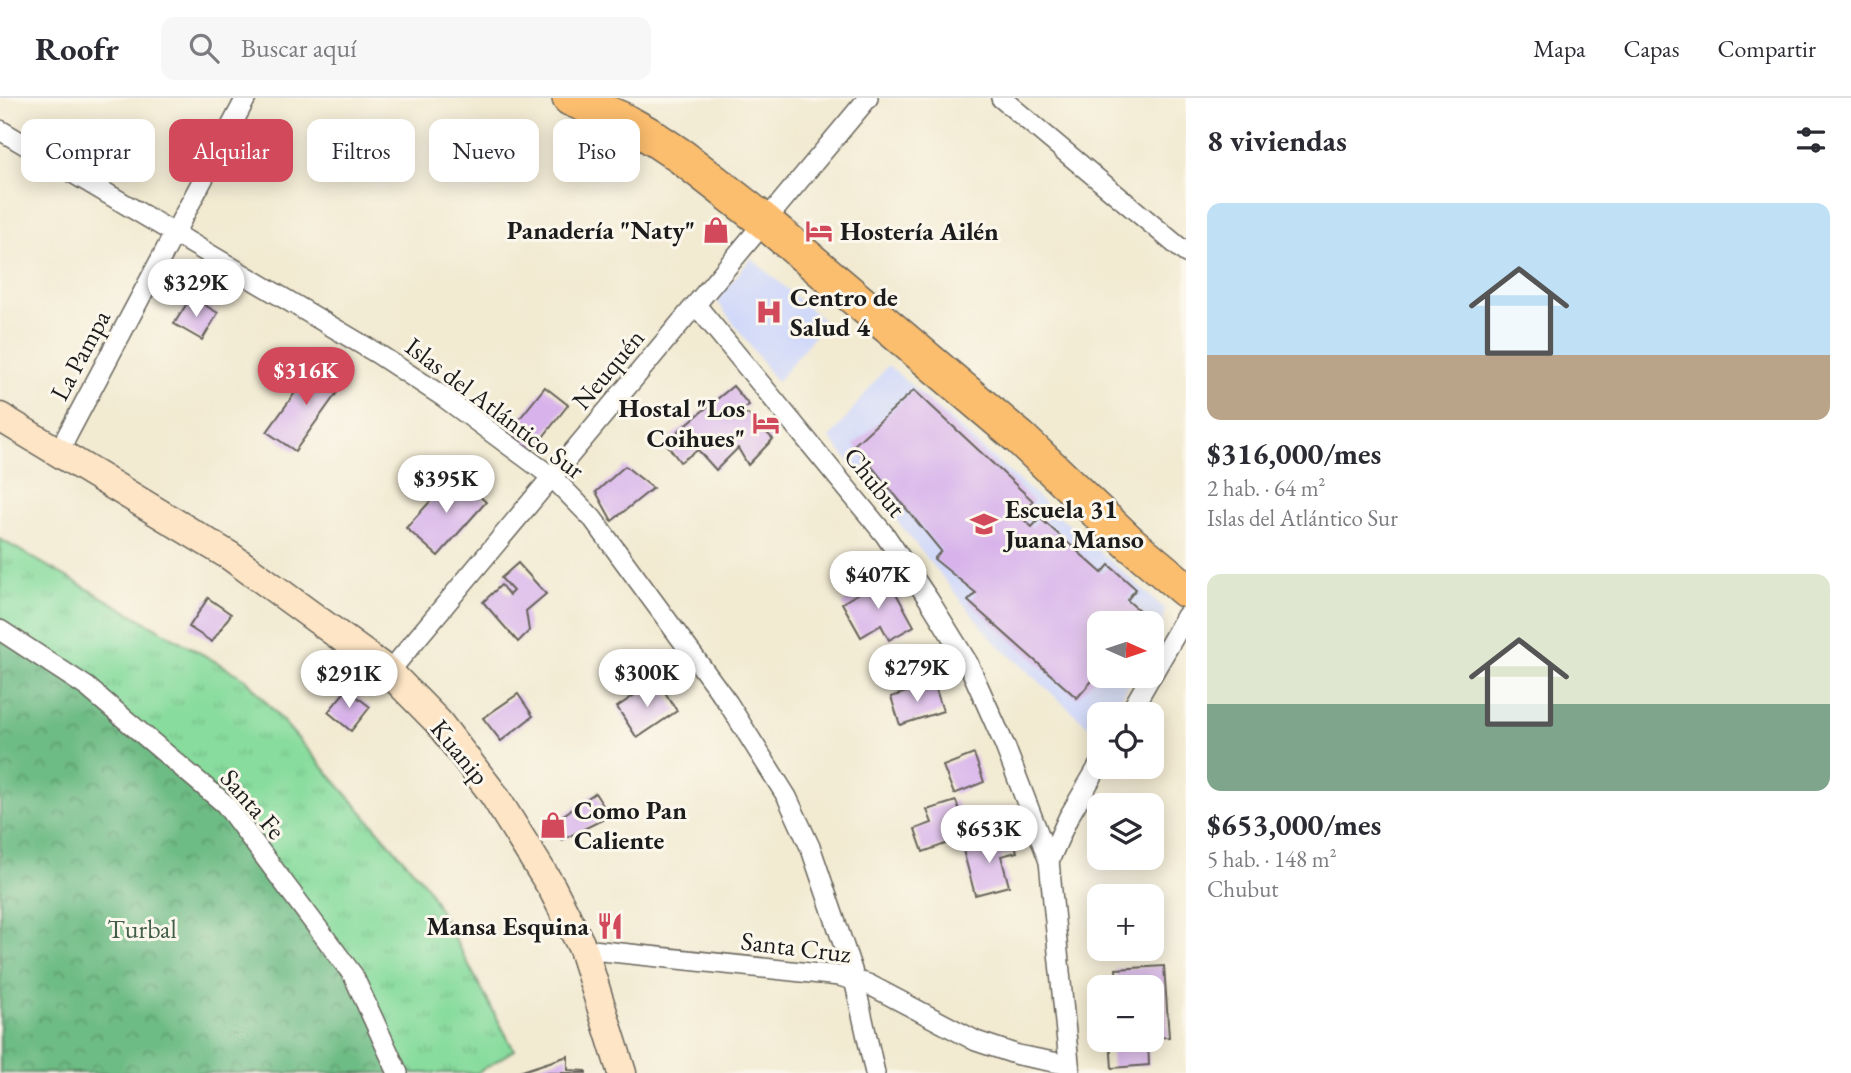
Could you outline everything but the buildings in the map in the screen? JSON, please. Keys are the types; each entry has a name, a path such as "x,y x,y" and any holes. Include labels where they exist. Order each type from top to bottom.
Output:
{"highway":[{"path":"570,98 649,135 682,157 764,221 1020,438 1130,543 1186,590"}],"main road":[{"name":"Kuanip","path":"0,417 230,556 388,672 438,722 495,795 552,888 583,949 622,1073"}],"street":[{"name":"La Pampa","path":"59,451 246,98"},
{"name":"Neuquén","path":"388,672 868,98"},
{"path":"1001,98 1186,253"},
{"name":"Islas del Atlántico Sur","path":"0,131 378,354 442,396 552,477 593,519 728,703 787,797 811,849 852,970 875,1073"},
{"name":"Chubut","path":"696,305 885,535 968,663 1049,861 1070,1069"},
{"path":"1164,653 1186,616"},
{"name":"Santa Fe","path":"0,630 87,687 225,804 353,975 398,1073"},
{"path":"1049,861 1068,818 1091,779"},
{"name":"Santa Cruz","path":"583,949 854,980 868,984 976,1041 1070,1069"}],"shaded area":[{"name":"Centro de Salud 4","path":"751,258 825,322 777,382 717,301"},
{"name":"Escuela 31 Juana Manso","path":"888,365 1165,609 1164,615 1164,611 1087,611 1087,688 1127,688 1118,702 1087,702 1087,725 993,640 830,438"}],"green space":[{"path":"0,539 246,679 426,885 514,1050 477,1073 398,1073 0,630"},
{"name":"Turbal","path":"0,630 87,687 242,827 353,975 398,1073 0,1073"}],"place":[{"name":"Panadería \"Naty\"","path":"716,230"},
{"name":"Hostería Ailén","path":"819,231"},
{"name":"Centro de Salud 4","path":"769,312"},
{"name":"Hostal \"Los Coihues\"","path":"766,423"},
{"name":"Escuela 31 Juana Manso","path":"984,524"},
{"name":"Como Pan Caliente","path":"553,825"},
{"name":"Mansa Esquina","path":"610,926"}]}
